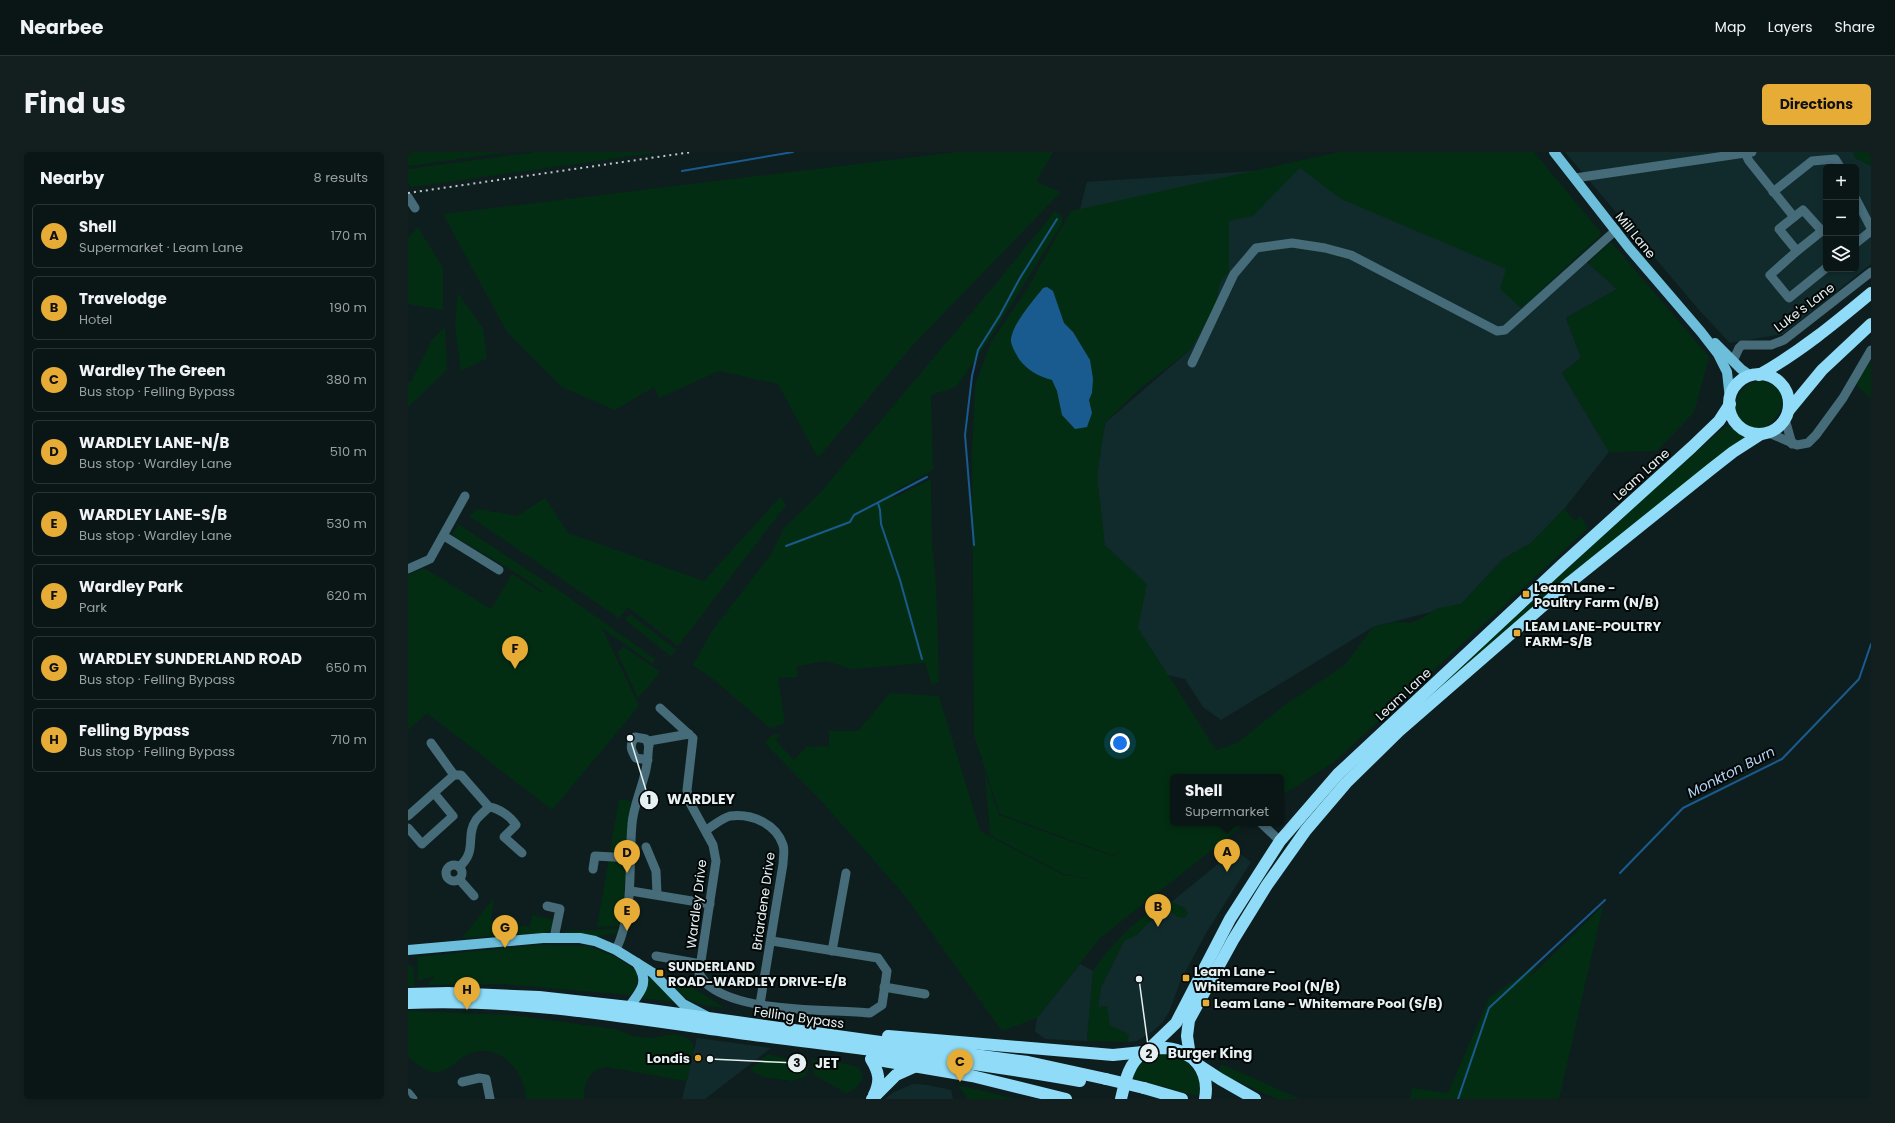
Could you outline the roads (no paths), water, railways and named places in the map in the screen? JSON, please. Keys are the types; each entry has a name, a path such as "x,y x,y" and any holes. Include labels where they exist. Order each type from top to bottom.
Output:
{"highway":[{"name":"Leam Lane","path":"1122,1099 1132,1064 1176,1023 1230,919 1280,841 1338,774 1720,421 1735,387 1740,382 1786,360 1871,293"},
{"name":"Leam Lane","path":"1190,1056 1187,1036 1189,1020 1233,940 1267,885 1306,830 1346,783 1399,731 1568,584 1727,456 1765,433 1778,427 1787,412 1796,391 1811,376 1822,370 1871,324"},
{"path":"1755,375 1766,375 1779,382 1784,388 1787,412"},
{"path":"1730,401 1731,414 1739,426 1749,433 1765,433"},
{"name":"Felling Bypass","path":"408,994 502,994 629,1007 989,1057 1106,1083 1146,1094 1182,1099"},
{"name":"Felling Bypass","path":"408,1003 469,1003 546,1008 996,1068 1059,1073"},
{"path":"835,1036 903,1036 1113,1055 1170,1049 1190,1056 1200,1066 1255,1099"},
{"path":"792,1040 822,1050 916,1066 1007,1084 1065,1099"},
{"path":"871,1059 879,1073 879,1080 872,1099"},
{"path":"872,1099 896,1075 916,1066"},
{"path":"1200,1066 1205,1078 1205,1099"}],"main road":[{"name":"Mill Lane","path":"1554,152 1616,230 1701,332 1720,359 1727,372 1730,401"},
{"name":"Mill Lane","path":"1701,332 1733,361 1755,375"},
{"path":"408,950 554,938 587,939 604,944 616,950 653,973 683,1004 713,1019"},
{"path":"629,1007 642,990 644,982 642,971 637,963"}],"street":[{"path":"1678,152 1680,162"},
{"path":"1575,178 1748,153 1749,161 1794,217"},
{"path":"1773,192 1812,161 1835,159 1838,164"},
{"path":"408,197 415,208"},
{"path":"1859,206 1871,228"},
{"path":"1797,251 1779,229 1806,207 1823,229"},
{"path":"1192,363 1234,274 1256,248 1292,243 1325,248 1351,255 1497,331 1505,330 1616,230"},
{"path":"1823,231 1770,275 1789,298 1823,270"},
{"path":"1859,241 1871,231"},
{"name":"Luke's Lane","path":"1733,361 1742,345 1771,345 1784,340 1871,272"},
{"path":"1765,433 1792,444 1797,445 1808,443 1816,435 1843,398 1871,350"},
{"path":"1787,412 1792,444"},
{"path":"408,569 430,559 465,496"},
{"path":"444,536 499,570"},
{"path":"660,708 689,734"},
{"path":"616,950 622,938 631,891 632,823 648,760 649,741 689,734"},
{"name":"Wardley Drive","path":"689,734 693,738 687,790 690,804 706,830 713,845 716,860 699,974 708,986 738,1000 777,1007 870,1013 882,1005 887,971 878,958 772,941"},
{"path":"648,760 636,758 631,751 631,743 635,737 641,737 646,739 649,746"},
{"path":"431,744 454,775 461,776 465,779 490,807 512,819 516,825 504,837 522,853"},
{"path":"408,816 454,775"},
{"path":"408,828 422,844 453,816 434,793"},
{"path":"459,867 467,860 470,854 473,825 476,820 490,807"},
{"name":"Briardene Drive","path":"706,830 729,816 749,817 768,824 778,835 784,847 772,941 760,1004"},
{"path":"1264,826 1280,841"},
{"path":"646,848 656,871 657,894"},
{"path":"593,869 595,856 631,858"},
{"path":"459,867 451,865 448,867 446,872 447,877 450,879 459,879 474,896"},
{"path":"459,867 461,873 459,879"},
{"path":"832,951 846,873"},
{"path":"631,891 657,894 710,904"},
{"path":"547,906 560,909 554,938"},
{"path":"656,956 701,964"},
{"path":"884,987 926,994"},
{"path":"462,1082 479,1078 486,1079 490,1099"},
{"path":"408,1093 412,1099"}],"water":[{"path":"1047,287 1053,291 1064,323 1073,332 1090,360 1093,379 1092,393 1089,400 1092,413 1087,427 1075,429 1062,415 1057,391 1052,380 1038,375 1026,367 1019,359 1011,342 1014,328 1018,321 1043,288"}],"waterway":[{"path":"682,171 793,152"},
{"path":"974,545 965,435 972,376 978,350 1000,315 1020,278 1057,219"},
{"path":"786,546 850,522 854,515 927,477"},
{"path":"878,503 881,524 900,580 922,659"},
{"name":"Monkton Burn","path":"1620,873 1683,808 1782,759 1859,679 1871,644"},
{"name":"Monkton Burn","path":"1458,1099 1489,1008 1605,900"}],"railway":[{"path":"408,193 692,152"}],"place":[{"name":"Leam Lane - Poultry Farm (N/B)","path":"1526,594"},
{"name":"LEAM LANE-POULTRY FARM-S/B","path":"1517,633"},
{"name":"Wardley Park","path":"515,669"},
{"name":"WARDLEY","path":"630,738"},
{"name":"Shell","path":"1227,872"},
{"name":"WARDLEY LANE-N/B","path":"627,873"},
{"name":"Travelodge","path":"1158,927"},
{"name":"WARDLEY LANE-S/B","path":"627,931"},
{"name":"WARDLEY SUNDERLAND ROAD","path":"505,948"},
{"name":"SUNDERLAND ROAD-WARDLEY DRIVE-E/B","path":"660,973"},
{"name":"Leam Lane - Whitemare Pool (N/B)","path":"1186,978"},
{"name":"Burger King","path":"1139,979"},
{"name":"Leam Lane - Whitemare Pool (S/B)","path":"1206,1003"},
{"name":"Felling Bypass","path":"467,1010"},
{"name":"Londis","path":"698,1058"},
{"name":"JET","path":"710,1059"},
{"name":"Wardley The Green","path":"960,1082"}]}
